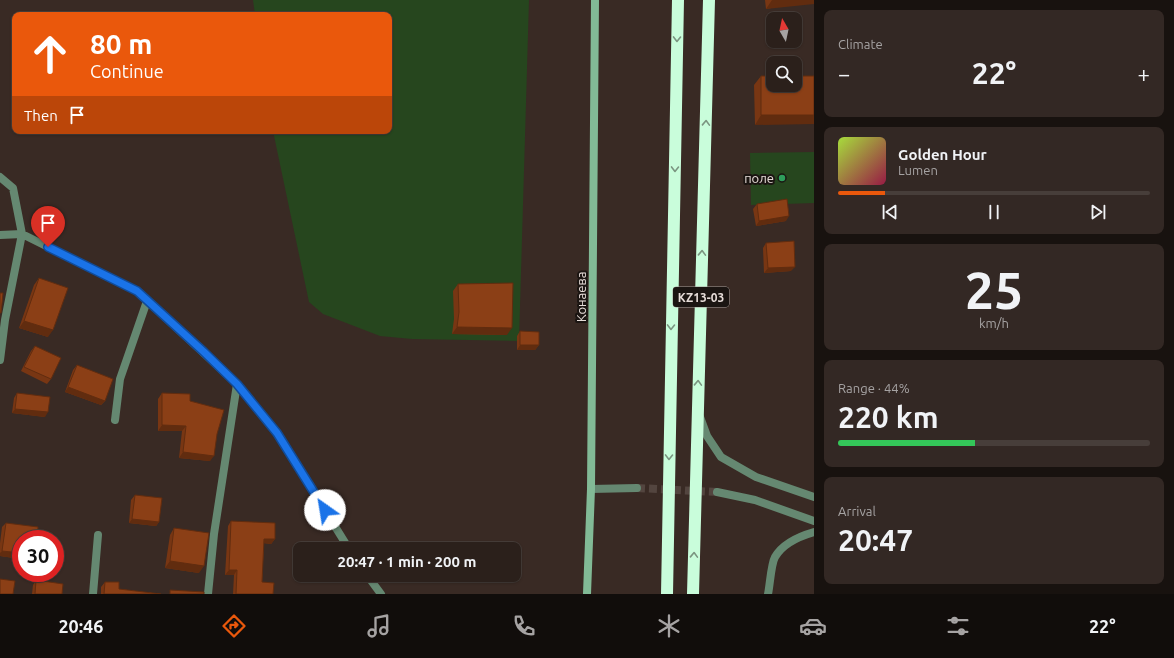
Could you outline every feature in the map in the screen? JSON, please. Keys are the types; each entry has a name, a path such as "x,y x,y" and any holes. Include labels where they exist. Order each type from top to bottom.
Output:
{"highway":[{"name":"KZ13-03","path":"666,594 678,0"},
{"name":"KZ13-03","path":"692,594 709,0"}],"main road":[{"name":"Конаева","path":"587,594 591,489 595,0"}],"street":[{"path":"0,177 14,188 22,234 5,320 0,360"},
{"path":"0,235 22,234 137,291 237,384 277,433 345,542"},
{"path":"115,420 120,379 147,301"},
{"path":"208,594 214,534 237,384"},
{"path":"697,412 720,457 756,477 814,498"},
{"path":"591,489 637,488"},
{"path":"717,492 755,500 814,521"},
{"path":"768,594 774,558 780,550 799,537 814,532"},
{"path":"93,594 98,535"},
{"path":"372,582 381,594"}],"green space":[{"path":"253,0 529,0 519,341 412,339 380,336 323,314 309,302 274,134 392,134 392,12 255,12"},
{"name":"поле","path":"814,152 814,203 751,205 750,153"}],"building":[{"path":"761,76 766,76 766,92 802,92 802,76 814,76 814,115 761,115"},
{"path":"787,199 789,216 759,221 757,204"},
{"path":"794,241 795,267 768,268 766,243"},
{"path":"39,278 68,288 53,330 24,321"},
{"path":"513,283 512,328 457,327 459,312 458,284"},
{"path":"0,293 3,293 1,313 0,313"},
{"path":"520,331 539,332 539,345 520,345"},
{"path":"35,346 61,358 51,379 24,367"},
{"path":"77,365 113,379 105,401 68,387"},
{"path":"17,393 50,397 48,412 15,409"},
{"path":"162,393 190,394 190,401 224,410 217,434 214,456 183,452 186,426 162,425"},
{"path":"135,495 162,498 159,522 132,519"},
{"path":"231,521 275,523 275,539 264,539 262,582 274,583 273,594 236,594 237,570 229,570"},
{"path":"6,523 38,527 38,530 12,530 12,552 2,551"},
{"path":"174,528 209,533 204,566 170,561"},
{"path":"0,579 15,582 13,594 0,594"},
{"path":"36,582 63,584 62,594 35,594"},
{"path":"105,582 119,582 119,589 161,594 104,594"},
{"path":"170,590 204,592 204,594 170,594"}],"tunnel":[{"path":"637,488 717,492"}],"place":[{"name":"поле","path":"782,178"}],"route":[{"path":"48,247 137,291 204,352 237,384 277,433 325,510"}]}
